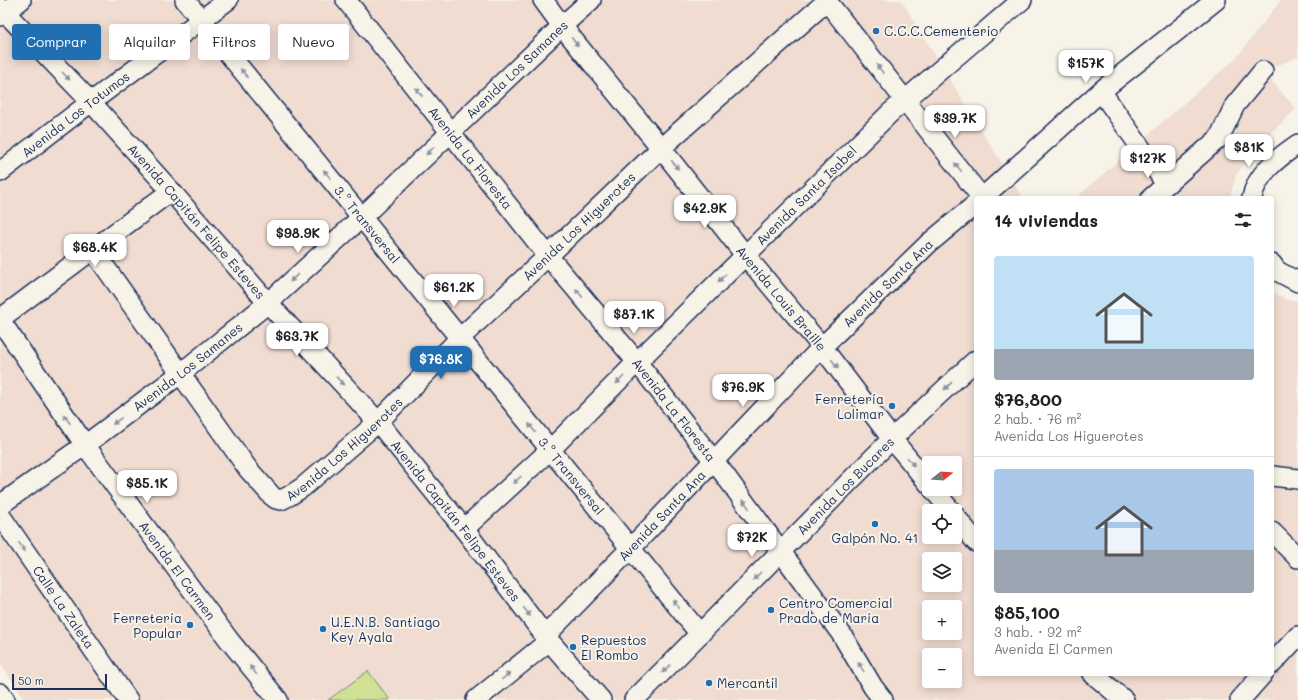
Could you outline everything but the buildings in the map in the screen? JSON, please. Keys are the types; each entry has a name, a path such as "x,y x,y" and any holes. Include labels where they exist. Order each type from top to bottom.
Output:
{"street":[{"path":"1,12 21,0"},
{"name":"3.° Transversal","path":"185,0 700,634"},
{"name":"Avenida Los Totumos","path":"0,172 228,0"},
{"name":"Avenida La Floresta","path":"346,0 548,256 637,362 714,461 842,635 873,687 883,700"},
{"name":"Avenida Louis Braille","path":"543,0 562,26 745,255 822,347 892,439 922,475"},
{"name":"Avenida Los Samanes","path":"0,505 85,445 180,374 268,302 362,217 591,0"},
{"path":"827,0 980,196"},
{"name":"Avenida Los Higuerotes","path":"93,250 248,469 262,486 276,499 281,500 303,487 378,422 459,339 661,148 827,0"},
{"name":"Avenida Santa Isabel","path":"464,529 550,450 637,362 904,99 1022,0"},
{"path":"984,196 1101,91 1208,3"},
{"name":"Avenida Capitán Felipe Esteves","path":"1,12 91,102 268,302 378,422 464,529 547,638 601,700"},
{"path":"1153,196 1219,138 1235,105 1263,71"},
{"path":"1101,91 1166,184"},
{"path":"1253,196 1259,179 1281,156 1298,144"},
{"path":"0,320 171,191"},
{"name":"Avenida Santa Ana","path":"476,700 547,638 822,347 912,259 972,207"},
{"path":"1274,267 1277,271 1298,282"},
{"name":"Avenida El Carmen","path":"0,320 85,445 229,640 278,700"},
{"name":"Avenida Los Bucares","path":"634,700 892,439 974,362"},
{"path":"1274,476 1298,479"},
{"path":"939,496 945,504"},
{"name":"Calle La Zaleta","path":"0,515 128,700"},
{"path":"962,525 974,540"},
{"path":"1274,534 1298,558"},
{"path":"1274,662 1298,636"},
{"path":"1094,676 1124,700"},
{"path":"1240,700 1261,676"},
{"path":"0,693 5,700"}],"shaded area":[{"path":"0,0 901,0 1022,196 974,196 974,676 1274,676 1274,293 1287,300 1298,301 1298,700 25,700 0,663"},
{"path":"1281,0 1298,0 1298,57 1263,71 1296,109 1257,146 1236,175 1231,196 1078,196 1237,57"}],"green space":[{"path":"368,671 390,700 328,700"}],"place":[{"name":"C.C.C.Cementerio","path":"876,31"},
{"name":"Ferretería Lolimar","path":"892,406"},
{"name":"Galpón No. 41","path":"875,524"},
{"name":"Centro Comercial Prado de María","path":"771,610"},
{"name":"Ferretería Popular","path":"190,625"},
{"name":"U.E.N.B. Santiago Key Ayala","path":"323,629"},
{"name":"Repuestos El Rombo","path":"573,647"},
{"name":"Mercantil","path":"709,683"}]}
